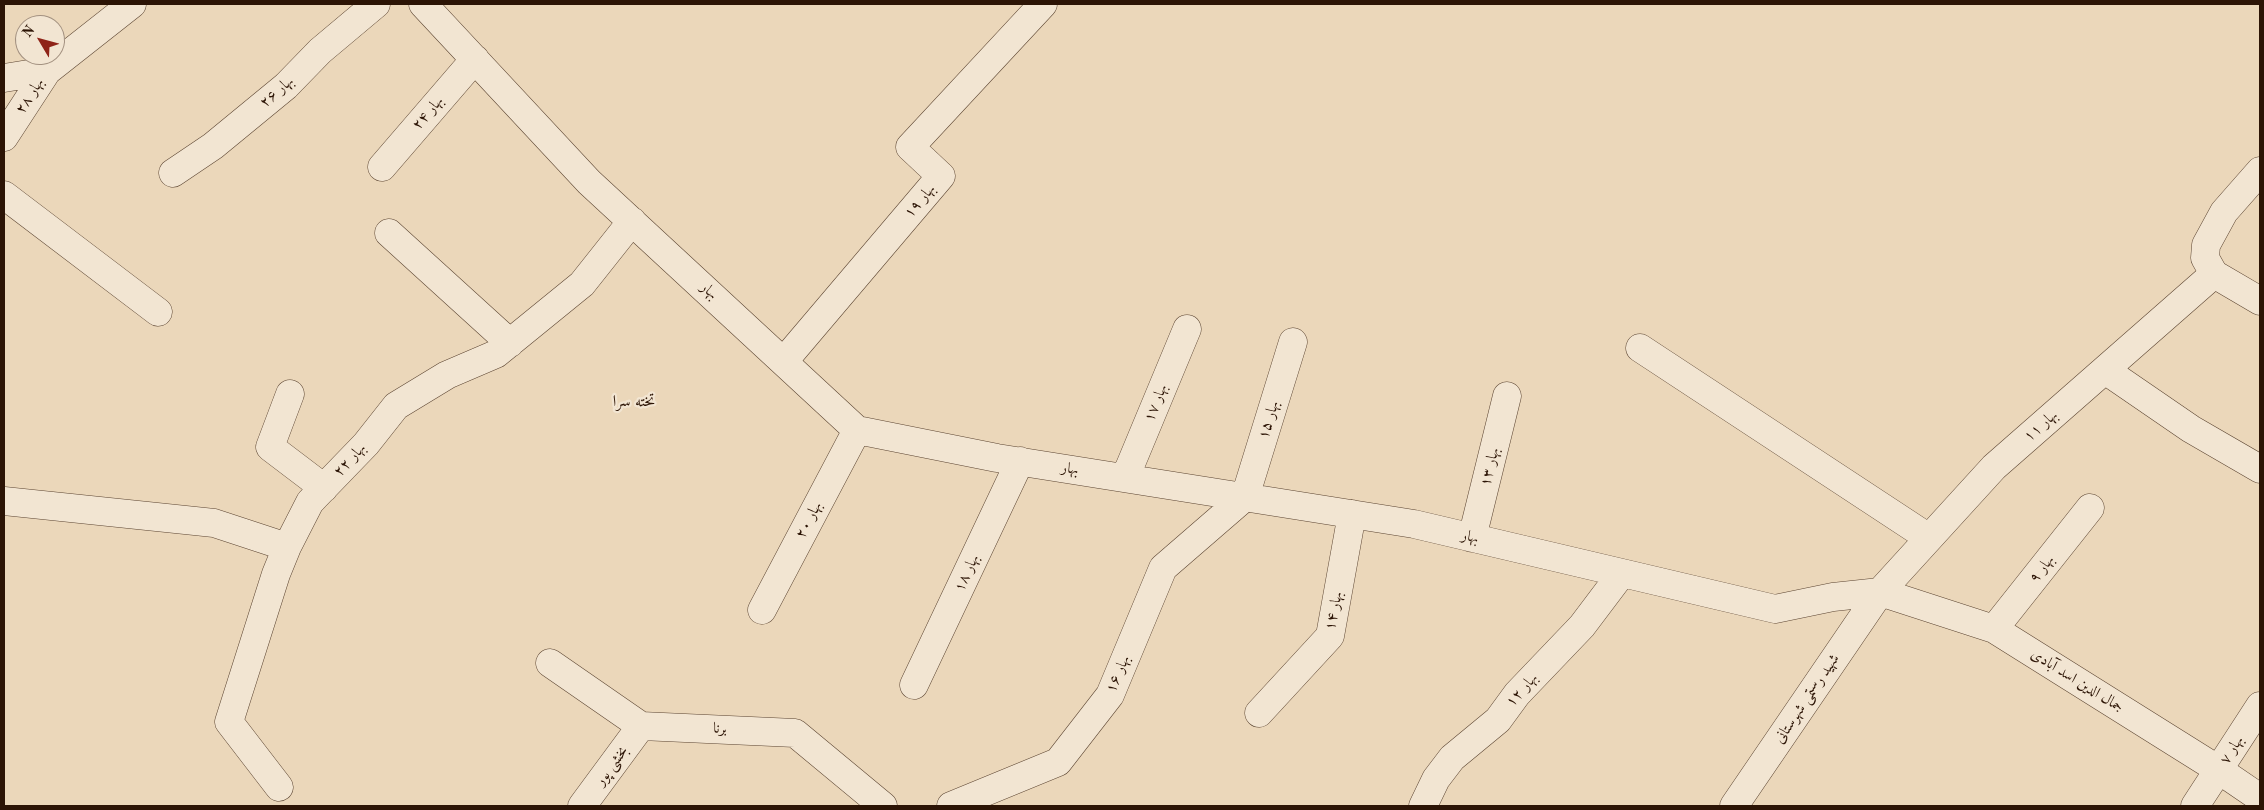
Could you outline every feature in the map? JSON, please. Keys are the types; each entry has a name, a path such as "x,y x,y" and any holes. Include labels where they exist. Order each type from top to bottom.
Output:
{"street":[{"name":"بهار ۲۸","path":"4,137 47,71 132,4"},
{"name":"بهار ۲۶","path":"173,173 213,146 286,86 320,51 376,4"},
{"name":"بهار","path":"423,4 589,182 857,430 1020,461 1414,524 1775,609 1833,597 1880,592"},
{"name":"بهار ۱۹","path":"784,361 941,176 910,147 1043,4"},
{"name":"بهار ۲۴","path":"382,167 475,59"},
{"path":"4,78 47,71"},
{"path":"2260,171 2224,212 2206,245 2205,258 2214,274 2260,301"},
{"path":"4,195 158,312"},
{"name":"بهار ۲۲","path":"279,786 229,722 276,574 287,546 310,502 366,444 396,406 447,375 496,354 582,284 632,221"},
{"path":"389,233 510,343"},
{"name":"بهار ۱۱","path":"1880,592 1994,467 2214,274"},
{"name":"بهار ۱۷","path":"1125,478 1187,328"},
{"name":"بهار ۱۵","path":"1245,497 1294,342"},
{"path":"1640,348 1929,538"},
{"path":"2105,370 2191,429 2260,469"},
{"path":"290,394 270,447 324,488"},
{"name":"بهار ۱۳","path":"1472,538 1507,396"},
{"name":"بهار ۲۰","path":"762,610 857,430"},
{"name":"بهار ۱۸","path":"914,685 1020,461"},
{"name":"بهار ۱۶","path":"951,806 1006,797 1058,762 1110,695 1164,568 1245,497"},
{"path":"4,501 214,523 287,546"},
{"name":"بهار ۹","path":"1994,629 2090,508"},
{"name":"بهار ۱۴","path":"1259,713 1330,636 1352,514"},
{"name":"بهار ۱۲","path":"1423,806 1436,779 1452,758 1498,720 1517,694 1582,626 1622,573"},
{"name":"جمال الدین اسد آبادی","path":"1880,592 1994,629 2219,770 2260,798"},
{"name":"شهید رستمی شهرستانی","path":"1734,806 1880,592"},
{"path":"550,663 641,726"},
{"name":"بهار ۷","path":"2196,806 2260,706"},
{"name":"بخشی پور","path":"582,806 641,726"},
{"name":"برنا","path":"641,726 795,733 884,806"}],"district":[{"name":"تخته سرا","path":"634,402"}]}
